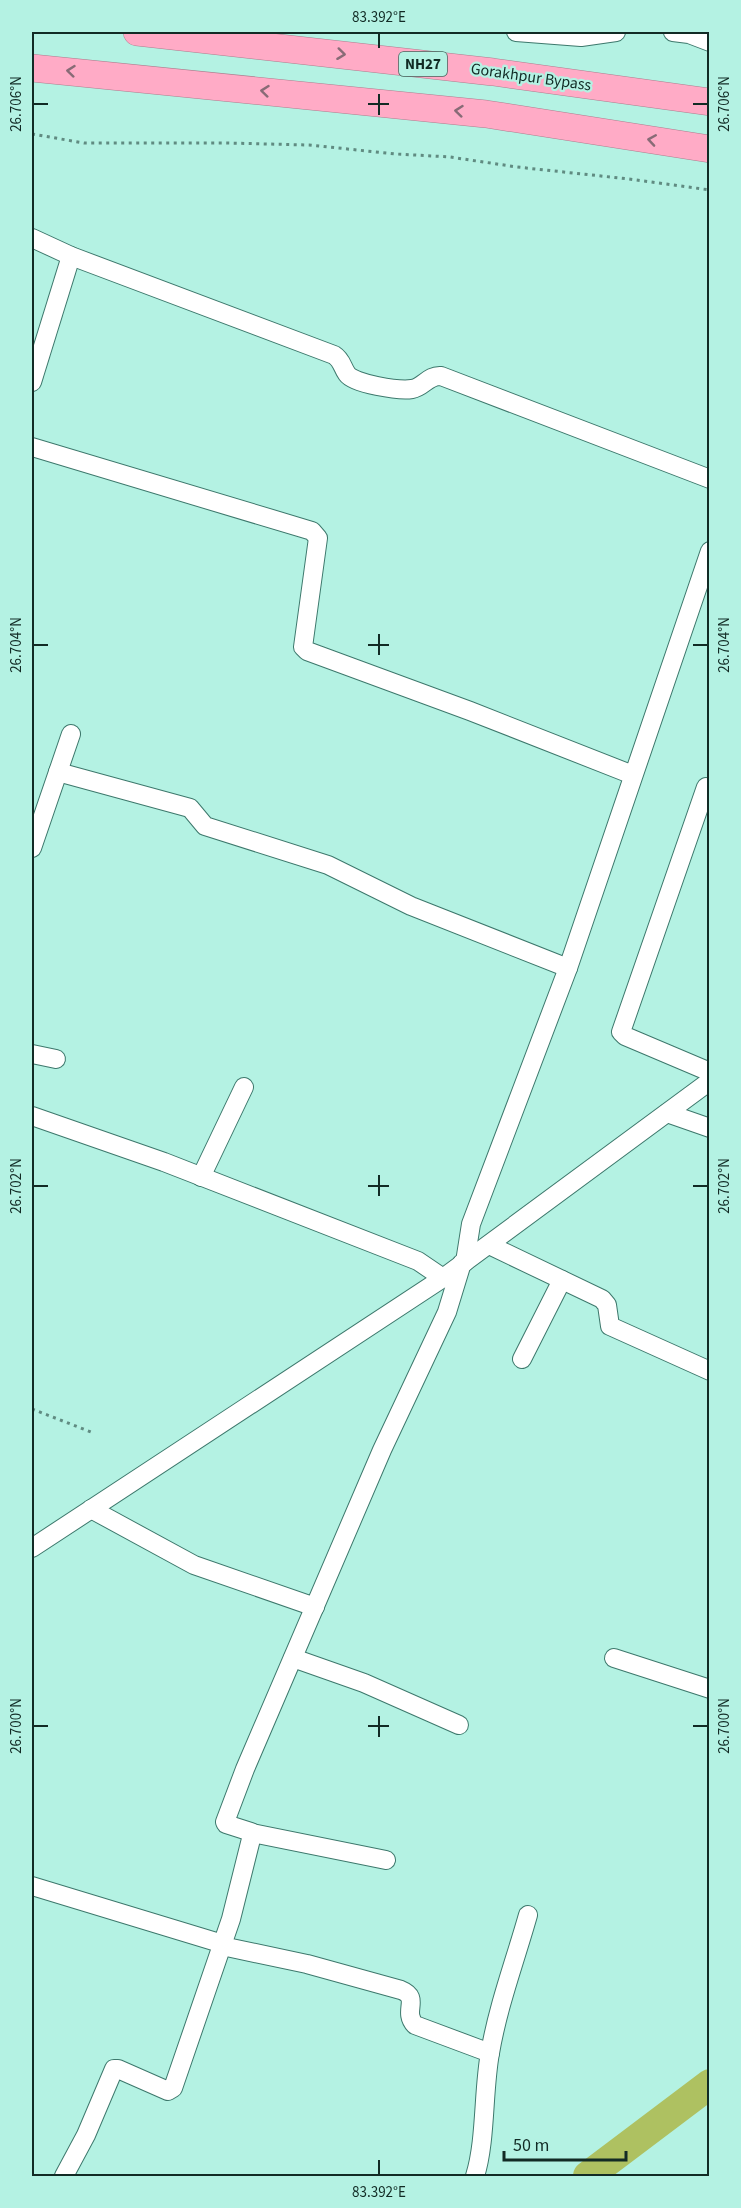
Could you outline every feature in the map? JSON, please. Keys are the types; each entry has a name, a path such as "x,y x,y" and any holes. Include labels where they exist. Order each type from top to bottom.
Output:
{"highway":[{"name":"Gorakhpur Bypass","path":"137,32 493,72 710,102"},
{"path":"32,68 486,114 710,149"}],"street":[{"path":"516,32 581,34 616,32"},
{"path":"673,32 689,34 710,42"},
{"path":"32,238 71,256 334,355 343,363 347,374 357,381 407,390 419,387 430,377 441,376 710,479"},
{"path":"32,382 71,256"},
{"path":"32,447 312,531 318,538 303,647 307,651 470,711 633,775"},
{"path":"386,1860 252,1833 225,1822 245,1768 382,1450 447,1312 463,1262 471,1224 568,968 710,551"},
{"path":"32,848 35,830 71,734"},
{"path":"58,772 190,808 205,826 328,866 411,906 568,968"},
{"path":"706,787 621,1032 625,1036 710,1072"},
{"path":"32,1054 56,1059"},
{"path":"32,1548 443,1278 710,1081"},
{"path":"201,1177 244,1087"},
{"path":"667,1113 710,1128"},
{"path":"32,1116 201,1177 418,1261 443,1278"},
{"path":"489,1245 602,1299 607,1305 610,1326 710,1371"},
{"path":"522,1359 562,1280"},
{"path":"91,1509 194,1565 315,1607"},
{"path":"293,1658 364,1683 459,1725"},
{"path":"614,1658 710,1689"},
{"path":"64,2176 86,2135 114,2069 168,2091 173,2088 231,1919 252,1833"},
{"path":"32,1886 222,1945 307,1964 401,1990 409,1993 411,1997 409,2014 415,2025 490,2054"},
{"path":"474,2176 479,2155 490,2054 497,2018 528,1915"}],"path":[{"path":"32,134 84,143 309,145 450,157 710,190"},
{"path":"32,1409 91,1432"}],"waterway":[{"path":"588,2176 710,2084"}]}
